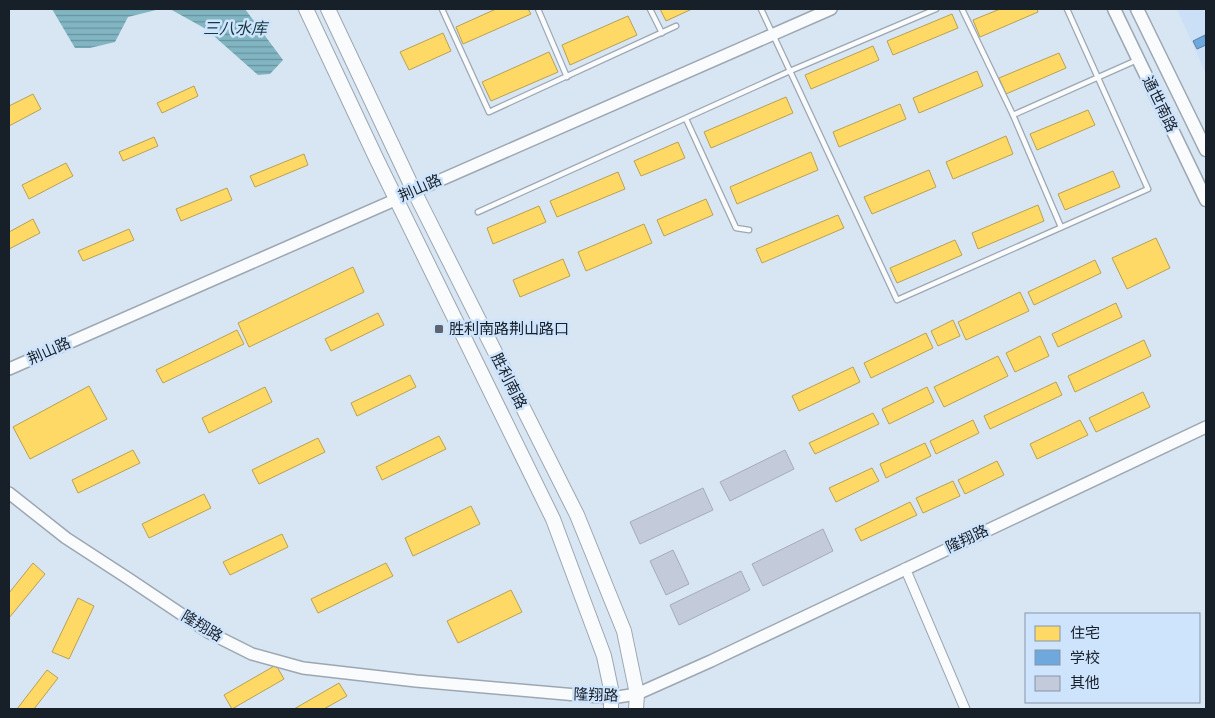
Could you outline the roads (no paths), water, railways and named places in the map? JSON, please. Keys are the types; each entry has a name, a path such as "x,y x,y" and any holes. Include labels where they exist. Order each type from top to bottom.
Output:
{"main road":[{"name":"胜利南路","path":"306,9 396,199 553,519 604,656 611,704"},
{"name":"胜利南路","path":"328,9 414,191 577,515 624,631 638,694 636,709"},
{"name":"通世南路","path":"1114,9 1206,200"},
{"name":"通世南路","path":"1137,9 1206,150"}],"street":[{"name":"荆山路","path":"9,369 831,9"},
{"name":"隆翔路","path":"9,493 66,538 208,632 252,654 303,668 611,704 638,694 1206,427"},
{"path":"905,568 965,709"}],"lane":[{"path":"442,9 489,112 676,26"},
{"path":"538,9 566,76"},
{"path":"650,9 662,33"},
{"path":"761,9 897,300 1148,189 1067,9"},
{"path":"478,212 790,71 936,9"},
{"path":"962,9 1013,116 1061,227"},
{"path":"1013,116 1138,60"},
{"path":"686,119 736,228 749,230"}],"water":[{"name":"三八水库","path":"52,9 160,9 128,17 115,42 90,48 75,48"},
{"name":"三八水库","path":"170,9 245,9 283,60 270,74 258,75 206,29"}],"place":[{"name":"胜利南路荆山路口","path":"439,329"}]}
